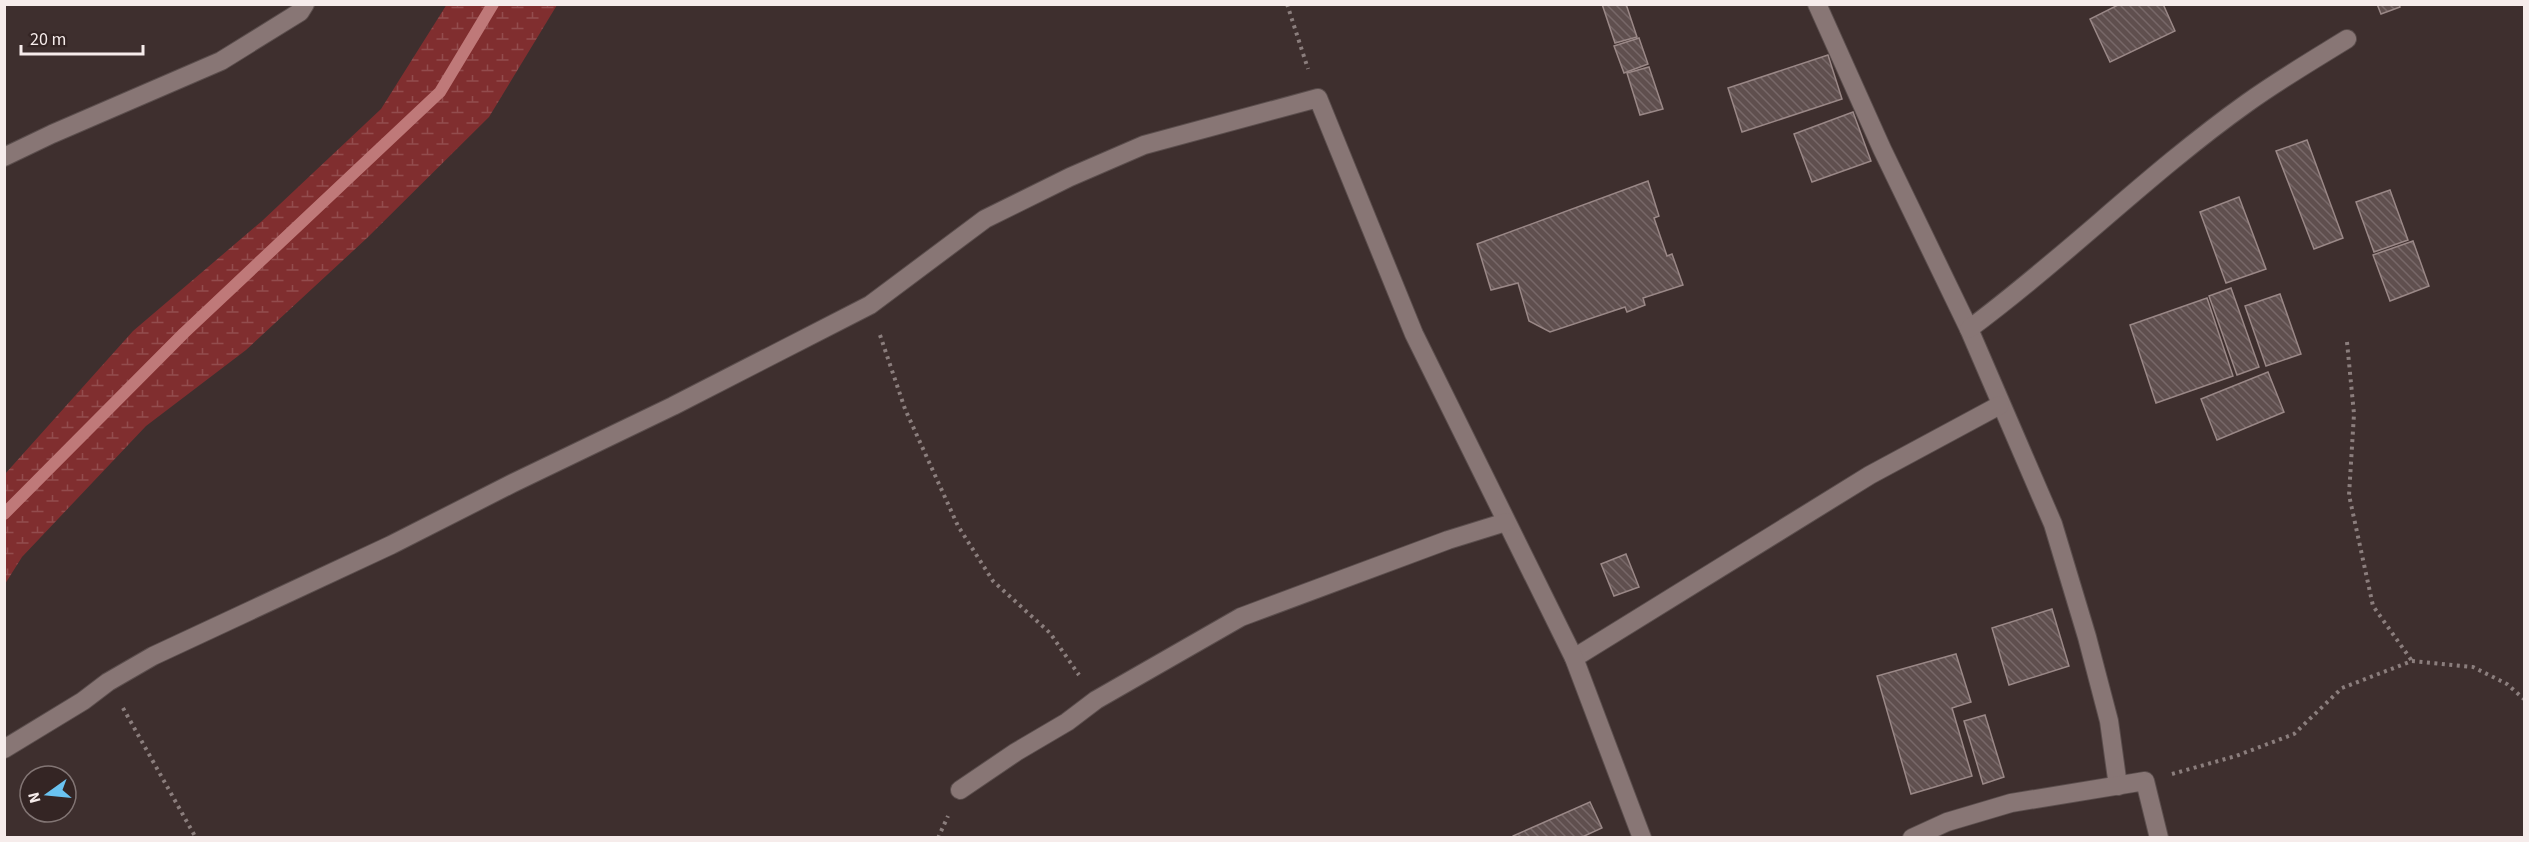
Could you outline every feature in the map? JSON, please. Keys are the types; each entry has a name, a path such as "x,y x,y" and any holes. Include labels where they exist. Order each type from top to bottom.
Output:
{"street":[{"path":"4,157 221,61 300,12 305,4"},
{"path":"1817,4 1882,149 1969,330 2053,524 2087,637 2109,721 2118,786"},
{"path":"1969,330 2038,276 2123,202 2246,104 2347,39"},
{"path":"4,749 153,656 392,545 513,483 674,406 870,305 985,219 1070,177 1144,145 1318,98 1375,232 1414,334 1574,658 1642,837"},
{"path":"1574,658 1870,475 2000,405"},
{"path":"960,790 1016,752 1067,722 1096,700 1241,616 1437,544 1506,522"},
{"path":"1912,837 1947,822 2012,803 2145,781 2159,837"}],"path":[{"path":"1287,4 1318,98"},
{"path":"870,305 905,409 958,526 993,581 1050,633 1096,700"},
{"path":"2347,342 2354,414 2349,495 2373,606 2412,661"},
{"path":"2145,781 2236,756 2294,734 2342,688 2412,661 2473,667 2507,684 2524,699"},
{"path":"108,682 196,837"}],"green space":[{"path":"447,4 557,5 489,117 367,238 246,350 146,426 22,557 5,584 5,474 133,331 262,221 381,109"}],"building":[{"path":"1602,4 1626,4 1637,37 1615,43"},
{"path":"2120,4 2163,4 2175,31 2110,62 2090,19"},
{"path":"2377,4 2399,4 2400,7 2381,14"},
{"path":"1639,38 1648,64 1624,73 1614,46"},
{"path":"1828,55 1842,99 1742,132 1728,88"},
{"path":"1649,67 1663,109 1640,115 1627,73"},
{"path":"1853,112 1871,161 1812,182 1794,134"},
{"path":"2307,140 2343,238 2314,249 2276,151"},
{"path":"1648,181 1659,216 1654,218 1667,256 1672,254 1683,285 1643,298 1645,305 1627,312 1625,307 1550,332 1529,321 1518,283 1491,290 1477,244"},
{"path":"2390,190 2408,240 2374,252 2356,202"},
{"path":"2239,197 2266,269 2226,283 2200,212"},
{"path":"2413,241 2429,286 2390,301 2373,255"},
{"path":"2231,288 2259,367 2237,375 2209,296"},
{"path":"2280,294 2301,354 2266,366 2245,306"},
{"path":"2207,298 2233,376 2156,403 2130,325"},
{"path":"2268,372 2284,412 2217,440 2201,399"},
{"path":"1626,554 1639,587 1614,596 1601,564"},
{"path":"2052,609 2069,666 2009,685 1992,628"},
{"path":"1956,654 1971,702 1952,708 1972,776 1911,794 1877,676"},
{"path":"1985,715 2004,777 1983,784 1964,721"},
{"path":"1590,802 1602,828 1580,838 1513,838 1513,836"}],"waterway":[{"path":"4,514 184,333 440,92 493,4"}]}
